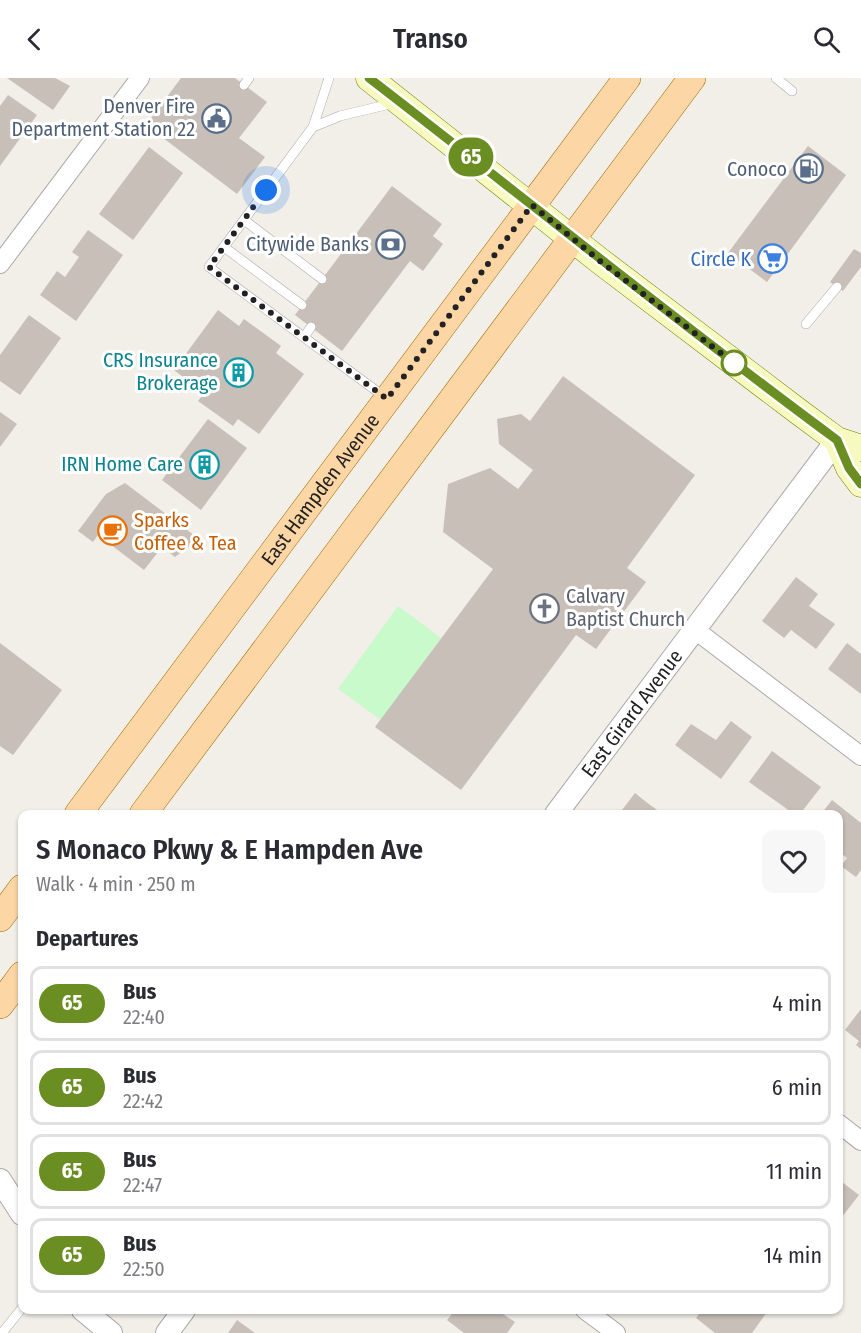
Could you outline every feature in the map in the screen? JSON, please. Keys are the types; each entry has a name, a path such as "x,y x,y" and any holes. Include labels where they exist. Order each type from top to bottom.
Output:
{"main road":[{"path":"369,78 837,440 861,448"},
{"name":"East Hampden Avenue","path":"81,810 627,78"},
{"path":"146,810 692,78"},
{"path":"837,440 849,468 861,484"},
{"path":"0,918 18,893"},
{"path":"0,1005 18,980"}],"street":[{"path":"0,264 140,78"},
{"name":"East Girard Avenue","path":"559,810 837,440"},
{"path":"694,629 861,756"},
{"path":"843,1127 861,1141"},
{"path":"0,1180 18,1204"},
{"path":"88,1314 111,1333"},
{"path":"167,1333 181,1314"},
{"path":"590,1314 616,1333"}],"lane":[{"path":"329,78 314,127 209,267 387,399"},
{"path":"776,78 792,91"},
{"path":"314,127 348,114 400,102"},
{"path":"244,220 322,279"},
{"path":"224,247 302,305"},
{"path":"806,324 837,287"},
{"path":"304,337 311,327"},
{"path":"2,1333 18,1313"}],"green space":[{"path":"398,606 441,638 381,720 338,689"}],"building":[{"path":"7,78 55,78 70,86 53,110"},
{"path":"181,78 235,78 267,102 239,138 265,157 237,194 146,125"},
{"path":"8,95 37,115 0,166 0,106"},
{"path":"808,146 846,175 767,282 728,253"},
{"path":"149,147 183,173 133,240 99,214"},
{"path":"392,186 442,224 433,236 443,244 423,271 410,261 342,351 295,315"},
{"path":"88,230 123,255 76,321 40,295 57,271 65,277 79,257 72,252"},
{"path":"854,249 861,253 861,267 843,291 830,282"},
{"name":"CRS Insurance Brokerage","path":"218,310 239,326 244,319 281,346 276,353 304,374 259,434 238,419 233,426 198,401 204,393 174,370"},
{"path":"29,315 61,338 20,395 0,381 0,355"},
{"name":"Calvary Baptist Church","path":"563,376 695,475 627,568 646,582 596,649 576,635 461,790 375,727 493,569 443,532 448,484 490,468 518,489 533,470 499,444 497,419 521,414 530,421"},
{"path":"0,412 17,424 0,447"},
{"name":"IRN Home Care","path":"208,419 247,448 201,510 162,480"},
{"path":"125,483 199,539 175,557 162,547 144,570 98,535 93,542 78,531 106,494"},
{"path":"796,577 818,594 809,606 835,624 816,649 791,630 784,638 762,621"},
{"path":"0,643 62,690 13,755 0,746"},
{"path":"847,643 861,654 861,694 828,669"},
{"path":"731,721 752,737 721,779 675,745 691,724 716,740"},
{"path":"772,751 821,787 803,810 788,810 749,782"},
{"path":"635,793 657,810 622,810"},
{"path":"832,800 861,823 861,870 856,877 843,867 847,858 843,855 843,810 824,810"},
{"path":"861,1009 861,1049 856,1045 859,1041 845,1030"},
{"path":"843,1183 859,1195 843,1216"},
{"path":"452,1314 503,1314 515,1322 507,1333 464,1333 447,1320"},
{"path":"699,1314 766,1314 752,1333 715,1333 696,1318"},
{"path":"237,1320 255,1333 228,1333"}],"bus line":[{"name":"65","path":"369,78 497,177 600,261 837,440 849,468 861,484"}],"place":[{"name":"Denver Fire Department Station 22","path":"216,118"},
{"name":"Conoco","path":"808,169"},
{"name":"Citywide Banks","path":"390,244"},
{"name":"Circle K","path":"772,259"},
{"name":"CRS Insurance Brokerage","path":"239,372"},
{"name":"IRN Home Care","path":"204,464"},
{"name":"Sparks Coffee & Tea","path":"113,531"},
{"name":"Calvary Baptist Church","path":"545,608"}],"route":[{"path":"266,190 209,267 387,399 532,205 600,261 734,363"}]}
